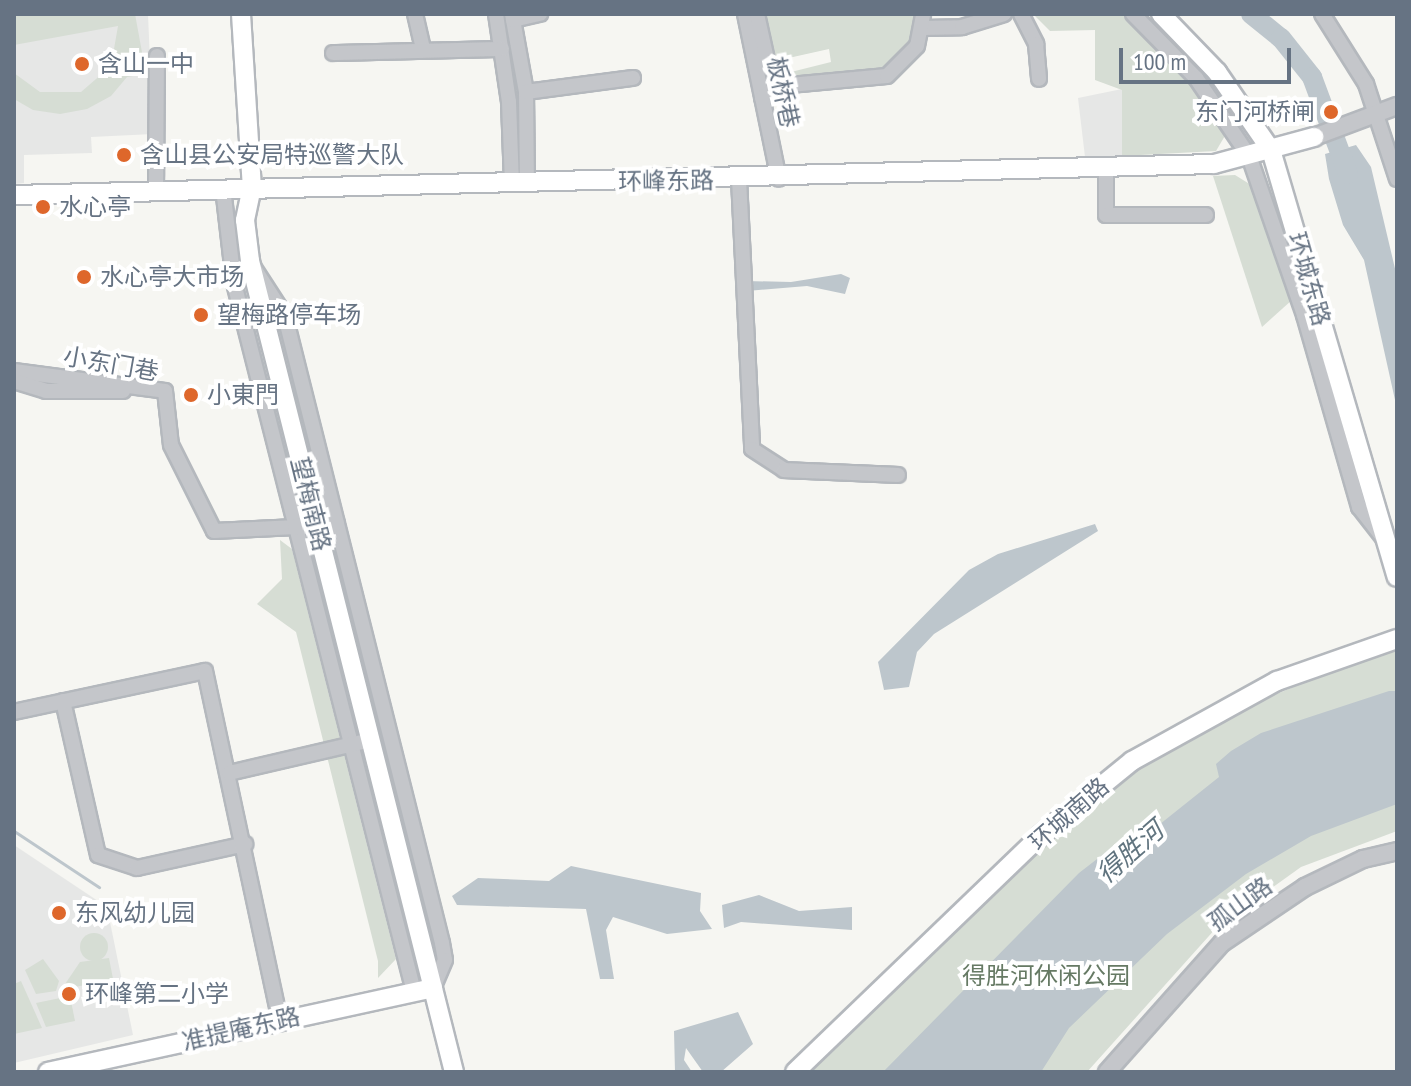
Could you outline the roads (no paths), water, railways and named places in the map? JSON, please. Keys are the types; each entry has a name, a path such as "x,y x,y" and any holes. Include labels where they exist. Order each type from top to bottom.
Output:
{"main road":[{"name":"望梅南路","path":"241,14 252,187 245,220 250,261 454,1072"},
{"name":"环城东路","path":"1161,14 1217,72 1271,150 1397,577"},
{"name":"环峰东路","path":"14,195 252,187 779,179 1214,164 1314,137"},
{"name":"环城南路","path":"795,1072 1041,835 1132,761 1277,681 1397,639"},
{"name":"望梅南路","path":"408,886 433,988"},
{"name":"准提庵东路","path":"48,1072 122,1064 280,1020 433,988"}],"street":[{"path":"415,14 423,50"},
{"path":"496,14 520,184"},
{"path":"520,184 526,92 513,17 540,14"},
{"name":"板桥巷","path":"745,14 779,179"},
{"path":"757,14 768,64 779,86"},
{"path":"762,98 779,86 880,79 907,60 923,21 962,27 1004,14"},
{"path":"1021,14 1036,44 1039,79"},
{"path":"1133,14 1196,78 1249,156 1304,315 1359,507 1387,542"},
{"path":"1322,14 1379,114 1397,179"},
{"path":"333,53 502,49"},
{"path":"156,190 157,56"},
{"path":"526,92 633,78"},
{"path":"1314,137 1397,106"},
{"path":"1106,167 1106,215 1206,215"},
{"path":"739,179 752,449 784,470 898,475"},
{"path":"223,188 234,283 414,992"},
{"path":"250,261 285,316 442,943 445,960 433,988"},
{"name":"小东门巷","path":"14,371 165,391 171,445 214,531 296,527"},
{"path":"14,381 46,391 86,394 140,388"},
{"path":"296,527 336,523"},
{"path":"14,712 205,671 245,844 280,1020"},
{"path":"63,701 98,855 137,868 245,844"},
{"path":"229,773 371,740"},
{"name":"孤山路","path":"1107,1072 1222,943 1305,887 1363,859 1397,851"}],"water":[{"path":"1356,145 1371,167 1397,277 1397,409 1364,260 1343,225 1325,154"},
{"path":"841,274 850,278 845,294 807,286 747,291 746,281 791,282"},
{"path":"1095,524 1098,531 934,634 917,652 909,687 884,690 878,662 969,570 998,554"},
{"name":"得胜河","path":"1397,691 1397,804 1311,836 1246,874 1167,934 1069,1028 1041,1072 883,1072 1079,873 1119,842 1130,848 1219,777 1216,764 1231,751 1261,733"},
{"path":"571,866 701,893 700,911 712,929 667,934 613,917 606,930 614,979 600,979 586,909 457,905 452,896 478,878 549,881"},
{"path":"759,895 799,911 852,907 852,930 741,922 724,928 722,905"},
{"path":"738,1012 753,1044 721,1072 703,1072 686,1048 684,1060 692,1072 675,1072 674,1031"}],"waterway":[{"path":"1251,14 1281,38 1312,77 1348,174"},
{"path":"14,831 99,887"}],"place":[{"name":"含山一中","path":"82,64"},
{"name":"东门河桥闸","path":"1331,112"},
{"name":"含山县公安局特巡警大队","path":"124,155"},
{"name":"水心亭","path":"43,207"},
{"name":"水心亭大市场","path":"84,277"},
{"name":"望梅路停车场","path":"201,315"},
{"name":"小東門","path":"191,395"},
{"name":"东风幼儿园","path":"59,913"},
{"name":"环峰第二小学","path":"69,994"}],"park label":[{"name":"得胜河休闲公园","path":"1046,976"}]}
